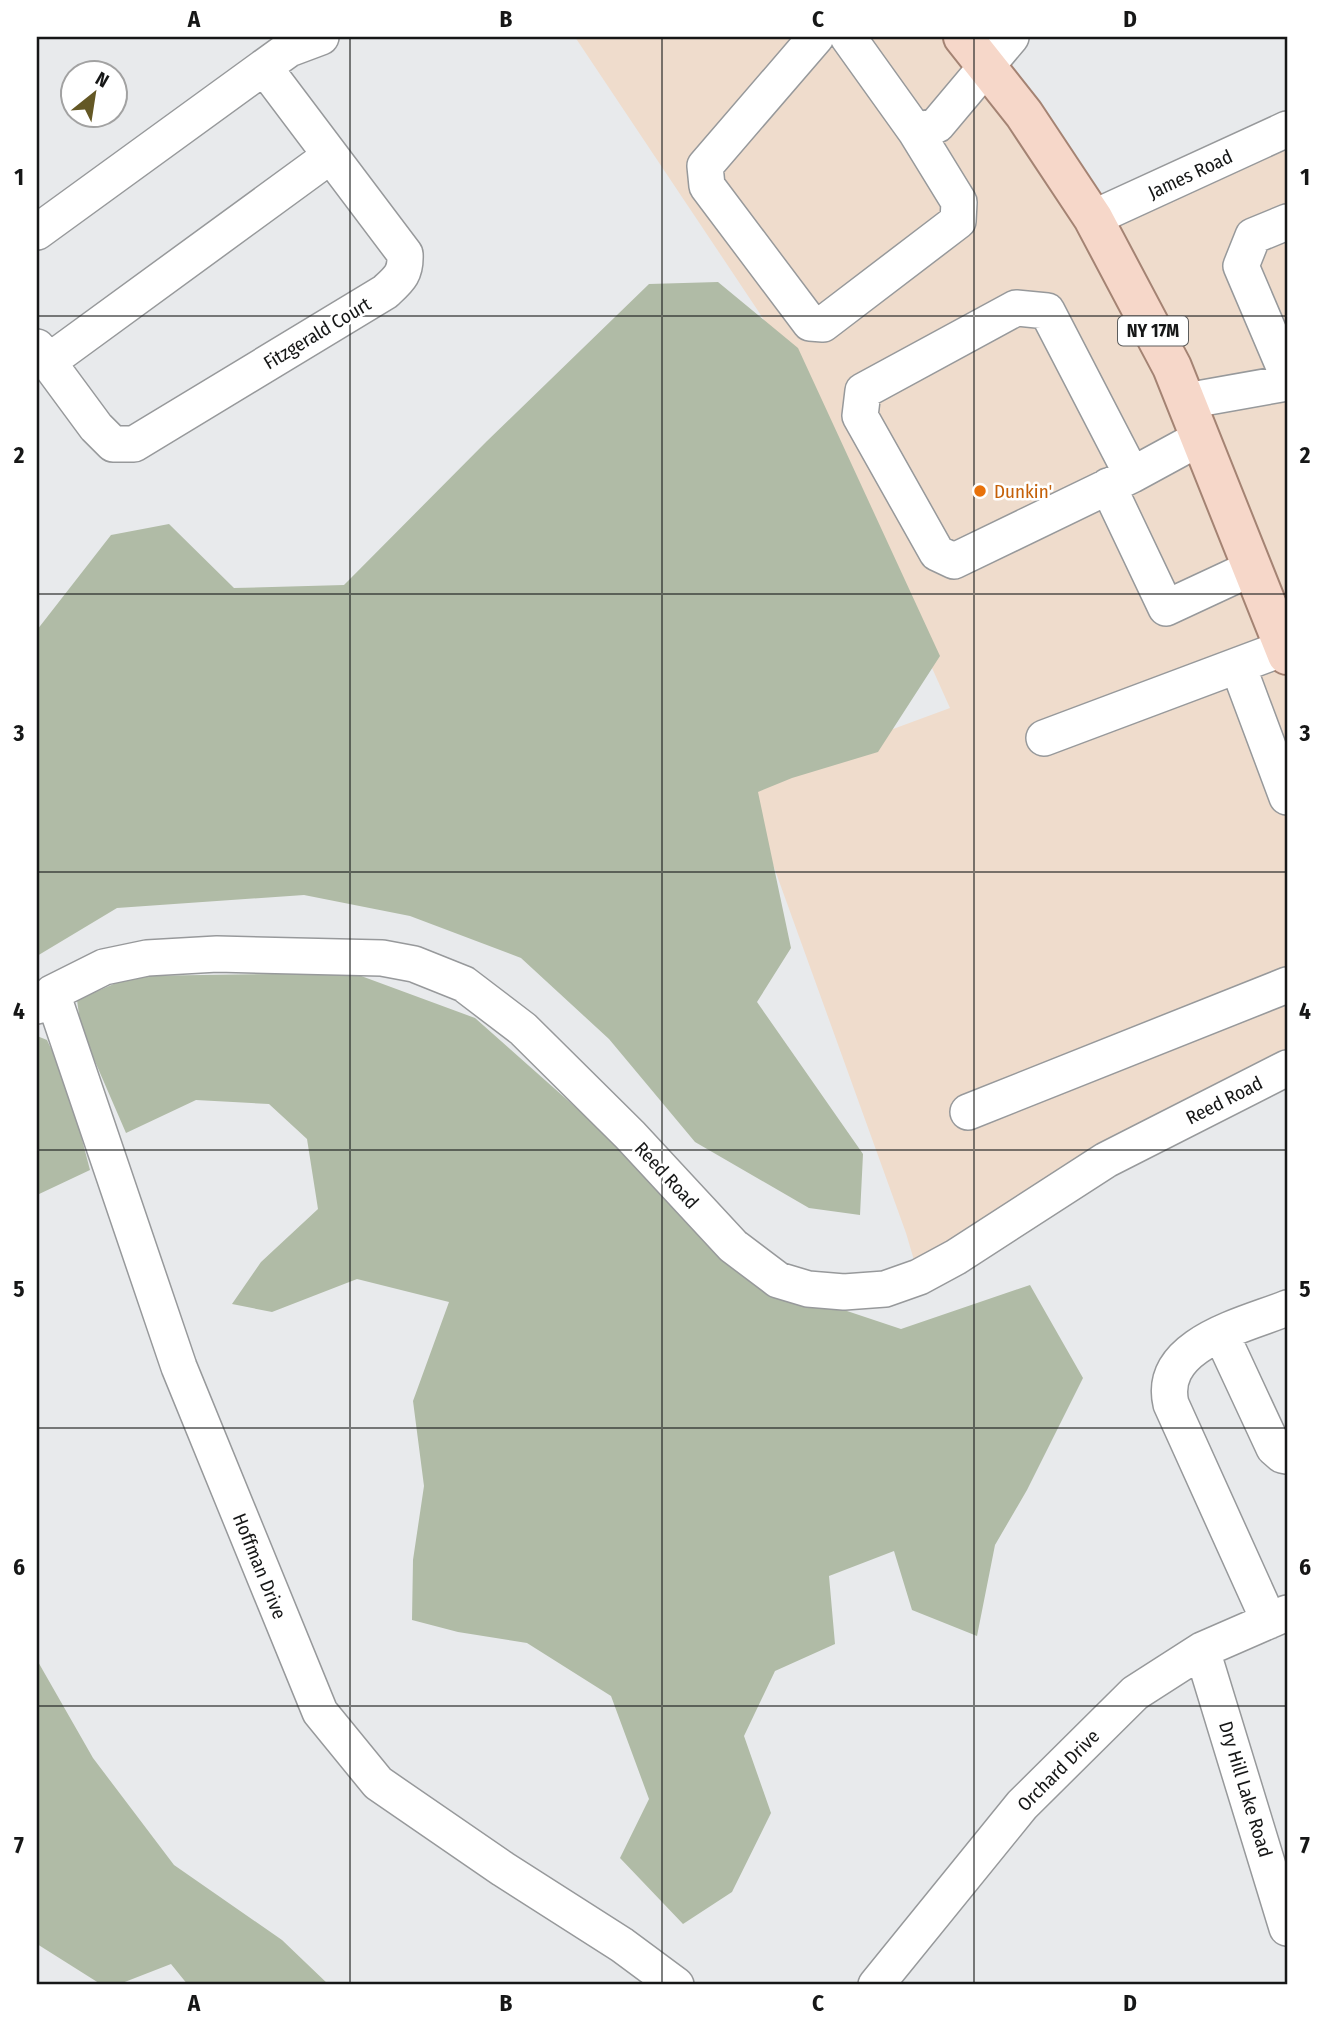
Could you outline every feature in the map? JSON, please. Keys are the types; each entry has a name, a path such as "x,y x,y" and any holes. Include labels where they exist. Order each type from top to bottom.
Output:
{"main road":[{"name":"NY 17M","path":"962,37 1024,114 1093,218 1172,367 1286,652"}],"street":[{"path":"37,232 289,49 321,37"},
{"path":"816,37 705,166 707,186 810,323 823,324 958,221 959,202 916,132 848,37"},
{"path":"916,132 937,125 1011,37"},
{"name":"Fitzgerald Court","path":"42,355 96,427 113,444 134,444 385,292 398,279 405,267 405,254 264,67"},
{"name":"James Road","path":"1093,218 1287,129"},
{"path":"42,355 330,156"},
{"path":"1287,222 1253,236 1241,266 1287,374"},
{"path":"1200,438 1120,481 954,561 937,553 860,416 863,391 1016,308 1047,312 1120,481 1166,608 1252,568"},
{"path":"1186,401 1287,383"},
{"path":"1044,738 1238,666 1286,652"},
{"path":"1238,666 1287,797"},
{"name":"Reed Road","path":"45,999 104,967 147,958 216,954 382,958 414,964 464,984 523,1029 630,1135 733,1246 778,1280 808,1289 844,1292 886,1289 919,1277 956,1257 1106,1160 1287,1068"},
{"path":"968,1112 1287,986"},
{"name":"Hoffman Drive","path":"45,999 179,1367 320,1712 378,1783 503,1869 622,1945 676,1985"},
{"path":"1278,1617 1171,1404 1169,1392 1170,1378 1177,1365 1204,1341 1287,1308"},
{"path":"1221,1334 1274,1448 1287,1456"},
{"name":"Orchard Drive","path":"876,1985 1022,1805 1135,1693 1202,1650 1278,1617"},
{"name":"Dry Hill Lake Road","path":"1202,1650 1287,1928"}],"shaded area":[{"path":"575,37 959,37 1093,218 1287,129 1287,1068 919,1277 906,1233 744,784 950,708 799,372"}],"green space":[{"path":"718,282 798,348 940,656 878,752 792,778 758,792 791,948 757,1002 863,1154 860,1215 809,1208 695,1142 609,1039 521,958 410,916 304,895 117,908 37,956 37,630 111,535 169,524 234,588 344,585 649,284"},
{"path":"353,973 475,1018 617,1144 763,1283 901,1329 1030,1285 1083,1378 1027,1490 995,1545 977,1636 912,1610 894,1551 829,1576 835,1644 775,1671 744,1736 771,1813 732,1892 683,1924 620,1858 649,1799 611,1696 527,1643 458,1632 412,1620 413,1560 424,1486 413,1401 449,1302 357,1279 272,1312 232,1304 261,1262 318,1209 307,1139 269,1104 196,1100 126,1133 81,1029 77,1000 132,976"},
{"path":"37,1036 47,1040 67,1082 90,1170 37,1195"},
{"path":"37,1660 93,1758 174,1865 282,1940 329,1985 188,1985 171,1964 117,1985 102,1985 37,1944"}],"place":[{"name":"Dunkin'","path":"980,491"}]}
